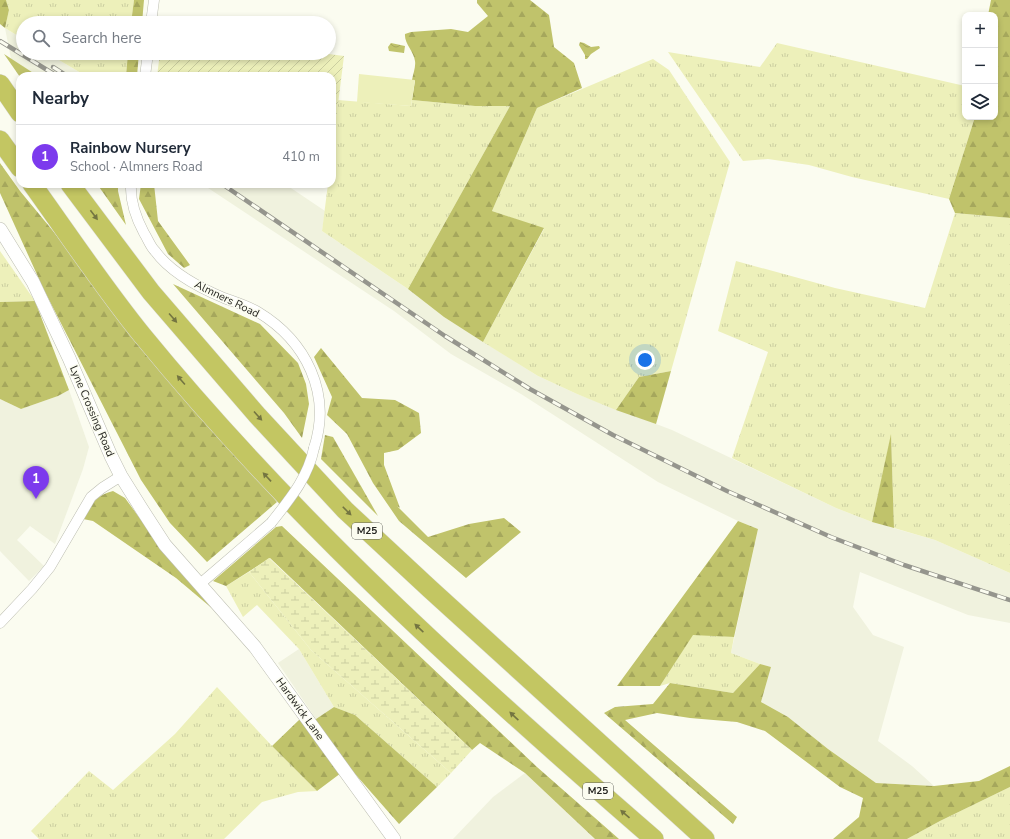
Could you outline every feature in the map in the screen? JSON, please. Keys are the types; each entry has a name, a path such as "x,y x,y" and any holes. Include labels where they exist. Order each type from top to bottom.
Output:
{"highway":[{"path":"0,84 16,107"},
{"path":"0,140 16,162"},
{"name":"M25","path":"35,188 141,334 230,437 307,520 404,614 543,743 654,839"},
{"name":"M25","path":"73,188 151,292 257,415 345,510 441,600 705,839"}],"street":[{"path":"152,16 154,0"},
{"path":"146,72 147,60"},
{"name":"Almners Road","path":"132,188 133,208 140,225 155,252 177,273 206,290 257,312 286,333 307,361 315,380 319,399 320,424 318,437 314,448 312,461 300,486 270,523 200,584"},
{"name":"Lyne Crossing Road","path":"0,229 20,259 48,311 121,476 165,545 200,584"},
{"path":"0,623 32,589 50,566 91,497 121,476"},
{"name":"Hardwick Lane","path":"200,584 255,647 394,839"}],"shaded area":[{"path":"5,28 16,35 16,60 59,60 79,72 32,72 11,59"},
{"path":"208,188 291,188 325,211 322,231 408,289 444,317 538,376 577,394 672,430 836,508 872,522 935,540 1010,573 1010,623 968,615 860,572 853,607 873,635 904,647 878,741 912,766 934,786 876,783 828,749 788,717 761,702 771,667 731,653 758,529 738,521 658,482 521,394 451,354 394,311"},
{"path":"69,390 89,447 83,469 55,544 30,526 17,540 44,566 29,581 0,551 0,399 21,409 58,396"},
{"path":"299,649 334,707 316,719 278,663"},
{"path":"525,773 595,839 453,839 493,797"}],"green space":[{"path":"0,0 6,0 9,10 5,28 0,24"},
{"path":"6,0 134,0 132,16 16,16 16,35 5,28 9,10"},
{"path":"134,0 144,0 143,16 132,16"},
{"path":"477,0 530,0 549,15 554,47 574,63 582,88 537,108 492,211 544,228 483,342 444,317 408,289 510,106 475,106 412,100 415,81 412,80 415,61 406,41 405,34 411,32 451,29 468,32 488,16 477,3"},
{"path":"991,0 1010,0 1010,218 955,213 949,199 974,120 998,120 998,12 989,12"},
{"path":"777,43 962,85 962,120 974,120 949,199 852,177 809,165 768,159 743,161 668,52 760,67"},
{"path":"4,54 32,72 17,72"},
{"path":"336,55 344,56 336,120 336,72 158,72 159,60 336,60"},
{"path":"653,59 669,70 730,162 671,371 639,377 616,410 538,376 483,342 544,229 492,211 537,108"},
{"path":"59,60 127,60 126,72 79,72"},
{"path":"127,60 138,60 137,72 126,72"},
{"path":"359,74 415,80 411,106 357,102"},
{"path":"338,100 411,106 412,100 475,106 510,106 408,289 322,231 327,188 336,188 336,117"},
{"path":"0,163 16,185 16,188 18,188 277,502 207,562 170,523 141,480 44,290 0,193"},
{"path":"100,188 118,188 126,225"},
{"path":"140,188 154,188 158,221 190,265 184,268 168,254 139,199"},
{"path":"955,213 1010,218 1010,573 935,540 894,528 891,436 872,522 836,508 732,458 768,352 718,331 736,261 835,288 925,308"},
{"path":"0,251 35,301 0,302"},
{"path":"173,284 260,324 298,363 306,384 309,404 302,438 284,413"},
{"path":"35,301 69,390 58,396 21,409 0,399 0,302"},
{"path":"321,348 362,398 395,400 419,413 421,433 398,450 384,453 384,465 400,508 397,506 428,537 469,524 504,518 521,532 466,578 399,521 373,483 347,434 327,415 332,397 314,357"},
{"path":"671,371 656,424 616,410 639,377"},
{"path":"891,434 894,528 872,522"},
{"path":"325,435 333,437 378,516 321,459"},
{"path":"113,491 125,498 155,539 207,597 214,610 176,578 93,521 83,519 98,498"},
{"path":"738,521 758,529 734,637 693,635 660,686 617,686"},
{"path":"282,526 537,767 619,839 595,839 525,773 480,743 472,750 270,558 226,586 213,581 276,527"},
{"path":"269,558 472,750 451,773 311,650 249,572"},
{"path":"249,572 311,650 451,773 437,787 355,715 334,707 299,649 257,605 243,617 226,586"},
{"path":"693,634 734,637 731,653 760,664 733,693 670,683 660,686"},
{"path":"760,664 771,667 761,702 788,717 828,749 876,783 934,786 979,781 1010,766 1010,787 907,839 833,839 859,817 863,798 840,787 765,731 737,722 690,718 657,713 625,720 737,817 733,824 604,713 615,707 653,704 670,683 733,693"},
{"path":"217,687 272,746 317,791 298,792 262,802 224,839 39,839 31,831 89,771 113,790 175,734"},
{"path":"334,707 355,715 437,787 399,824 349,767 317,791 272,746 299,720 316,719"},
{"path":"1010,787 1010,839 907,839 940,821"}],"water":[{"path":"580,42 591,47 599,46 600,48 585,59 585,55 579,45"},
{"path":"391,43 405,46 404,53 389,51 388,47"}],"railway":[{"path":"0,41 16,51"},
{"path":"31,60 50,72"},
{"path":"53,67 61,72"},
{"path":"228,188 445,336 530,389 613,435 727,491 831,537 904,565 1010,600"}],"place":[{"name":"Rainbow Nursery","path":"36,499"}]}
